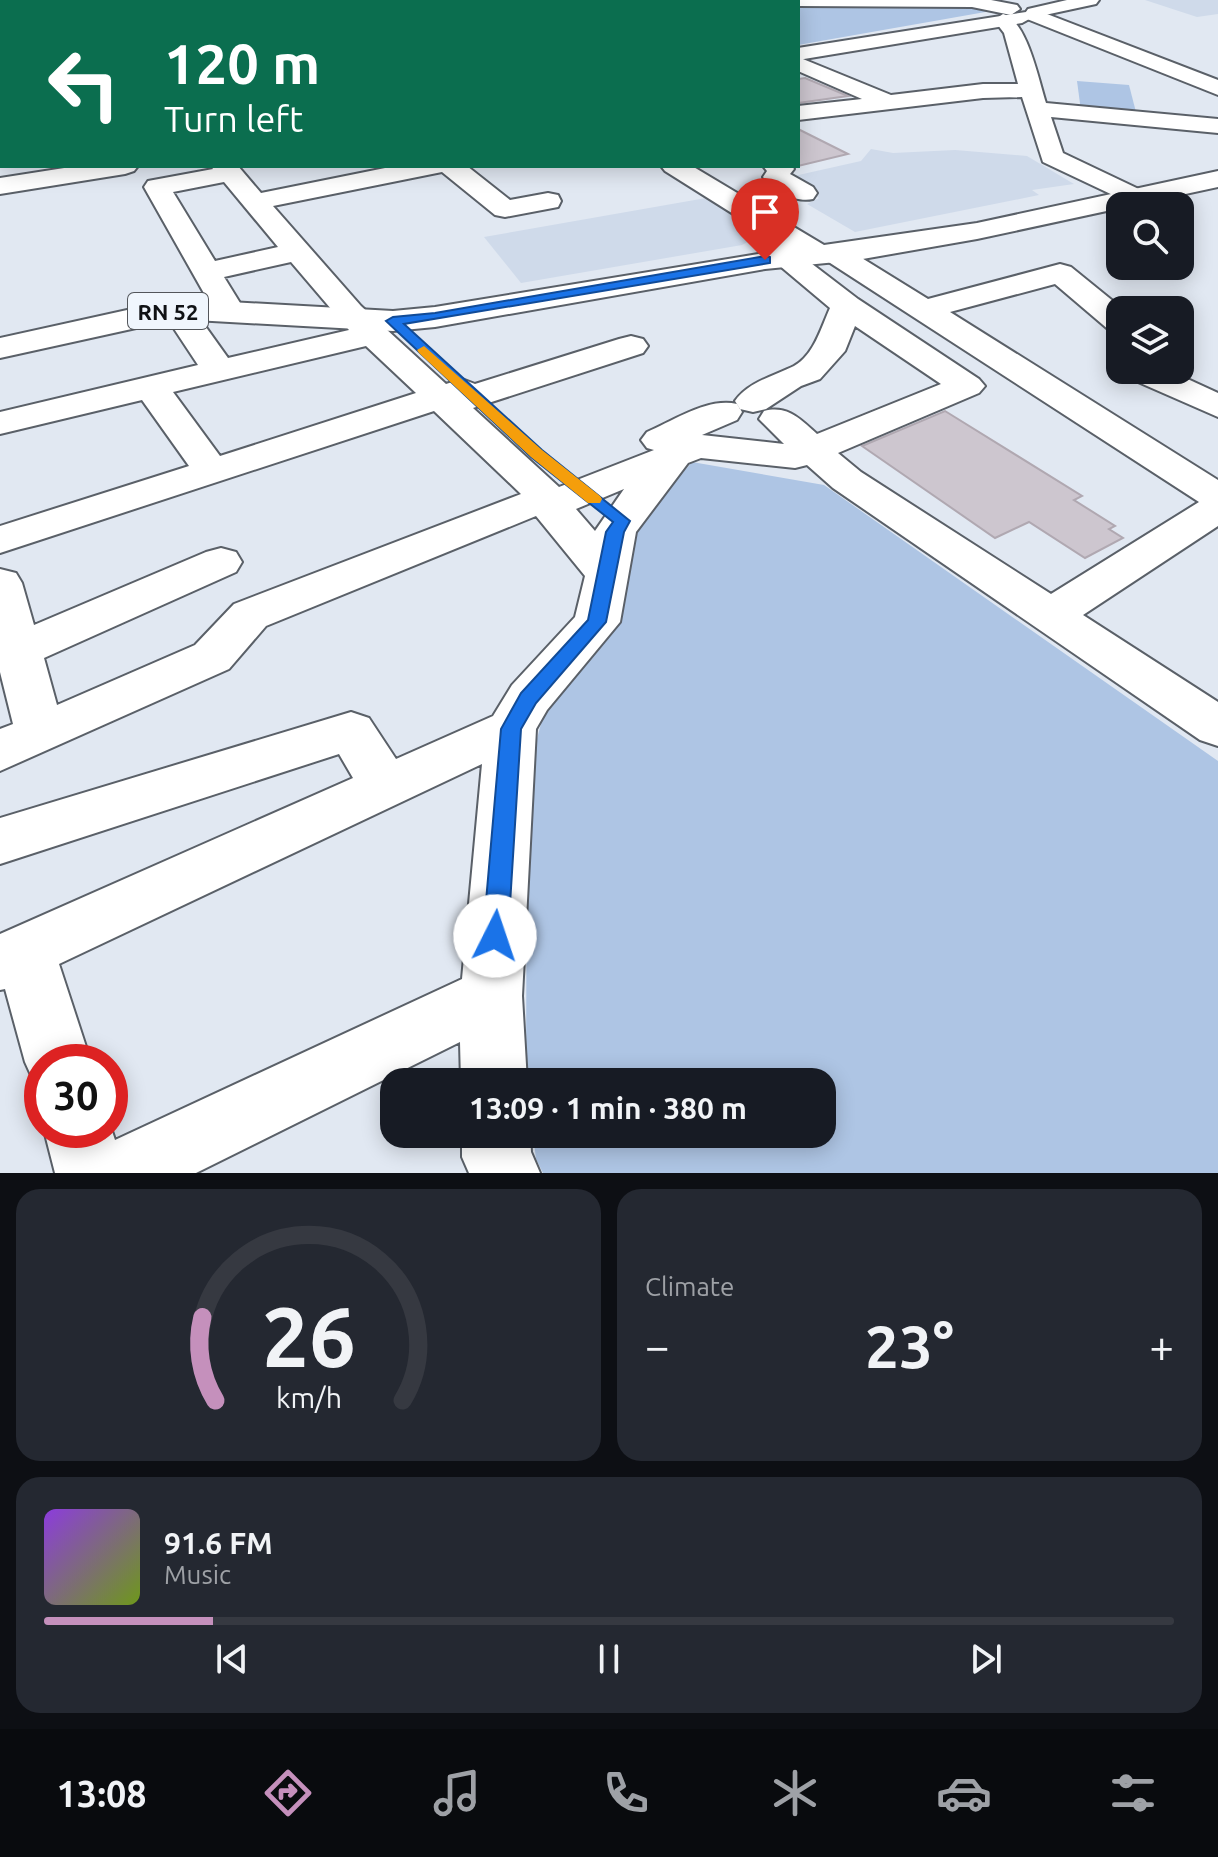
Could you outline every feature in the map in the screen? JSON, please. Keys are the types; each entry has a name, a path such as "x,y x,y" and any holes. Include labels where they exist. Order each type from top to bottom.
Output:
{"street":[{"path":"800,0 972,2 1019,14 1218,88"},
{"path":"800,48 1019,14 1059,0"},
{"path":"800,54 1090,0"},
{"path":"1019,14 1013,32 1052,157 1122,192"},
{"path":"800,64 888,102"},
{"path":"800,113 983,91 1218,126"},
{"path":"0,186 112,168"},
{"path":"229,311 157,187 235,168 266,200 365,319"},
{"path":"266,200 342,174 411,168"},
{"path":"454,168 505,209 548,201"},
{"path":"677,168 804,252 923,310 1218,497"},
{"path":"779,168 776,177 804,193"},
{"name":"RN 52","path":"1138,192 1218,169"},
{"name":"RN 52","path":"1145,192 1218,179"},
{"path":"266,200 297,252 365,319 456,397 556,494 607,575"},
{"name":"RN 52","path":"0,348 177,309 365,319 435,317 804,252 977,231 1106,200"},
{"path":"206,272 297,252"},
{"path":"494,1068 491,996 511,729 529,698 597,622 615,532 622,521 686,451 804,453 967,386 847,306 804,252"},
{"path":"923,310 1060,273 1106,311"},
{"path":"556,494 686,451 805,385 808,372 828,351 847,306"},
{"path":"177,309 218,369"},
{"path":"0,423 218,369 365,319"},
{"path":"0,540 211,470 631,346"},
{"path":"1170,384 1218,406"},
{"path":"150,386 211,470"},
{"path":"751,417 1218,727"},
{"path":"0,583 18,650 20,742 212,657 250,615 751,417"},
{"path":"556,494 622,521"},
{"path":"1050,616 1218,508"},
{"path":"18,650 221,562"},
{"path":"50,1044 12,957 511,729"},
{"path":"0,841 351,731 386,786"},
{"path":"121,1173 491,996"},
{"path":"83,1148 90,1173"}],"shaded area":[{"path":"1145,0 1218,0 1218,14 1197,17"},
{"path":"800,3 969,5 991,11 800,45"},
{"path":"1077,81 1129,85 1137,116 1081,111"},
{"path":"871,149 893,153 955,150 1027,156 1074,184 1032,190 1039,195 855,232 807,204 819,198 785,178 861,161"},
{"path":"706,198 754,228 758,232 755,238 742,245 521,283 484,237"},
{"path":"692,462 824,485 1218,761 1218,1173 543,1173 535,1148 836,1148 836,1068 526,1068 527,778 546,704 597,652 620,620 639,524"}],"building":[{"path":"805,78 848,96 800,103 800,79"},
{"path":"800,130 848,154 800,166"},
{"path":"945,411 1082,496 1074,500 1115,526 1109,529 1123,538 1085,558 1029,522 995,538 862,446"}],"slow traffic":[{"path":"424,350 537,453 594,499"}],"route":[{"path":"495,936 511,729 529,698 597,622 615,532 622,521 537,453 393,321 435,317 765,260"}]}
